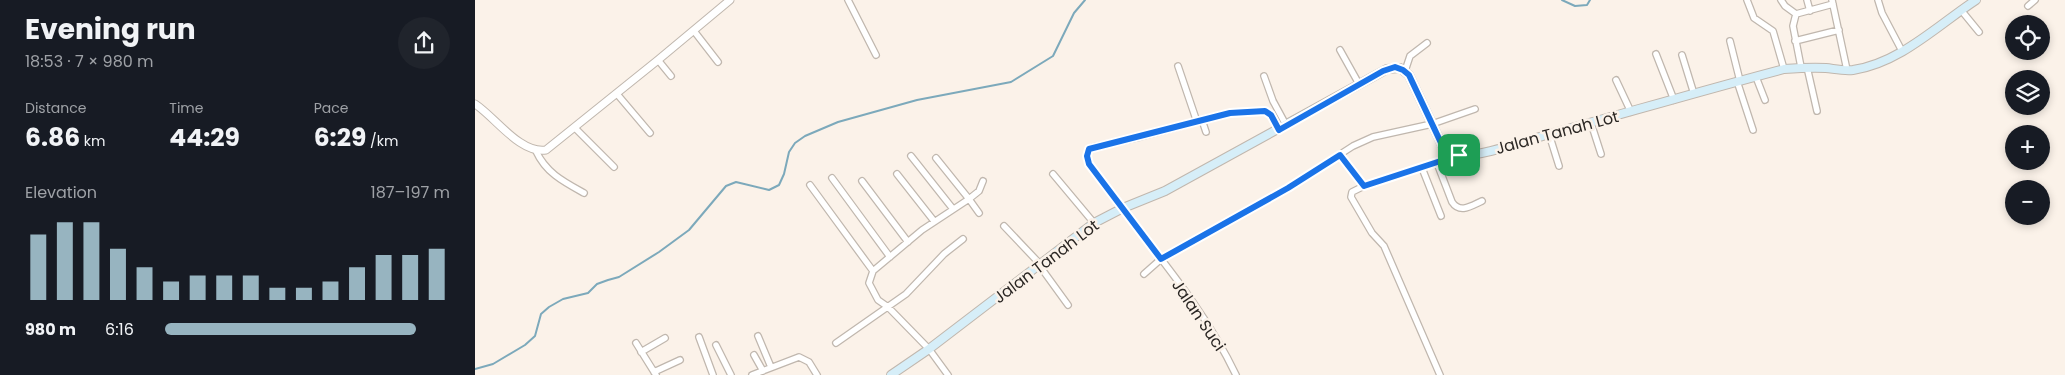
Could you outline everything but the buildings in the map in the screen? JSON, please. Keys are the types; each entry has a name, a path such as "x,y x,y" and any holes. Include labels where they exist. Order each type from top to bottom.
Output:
{"main road":[{"name":"Jalan Tanah Lot","path":"1459,155 1490,150 1591,124 1784,69 1804,67 1847,70 1879,63 1902,51 1976,0"},
{"name":"Jalan Tanah Lot","path":"891,375 929,349 1094,223 1123,208 1165,191 1391,68 1405,71"},
{"path":"1405,71 1409,75 1442,145 1447,150 1459,155"}],"street":[{"path":"475,104 525,146 536,151 549,148 730,0"},
{"path":"848,0 876,55"},
{"path":"1747,0 1754,18 1773,31 1784,69"},
{"path":"1781,0 1785,6 1796,14 1810,11 1832,2 1847,70"},
{"path":"1807,0 1810,11"},
{"path":"1878,0 1882,13 1902,51"},
{"path":"2027,6 2035,0"},
{"path":"1961,10 1979,32"},
{"path":"1796,14 1793,26 1795,41 1817,111"},
{"path":"1795,41 1839,30"},
{"path":"694,31 718,62"},
{"path":"1730,41 1738,81 1753,130"},
{"path":"1405,71 1410,56 1427,42"},
{"path":"1340,50 1359,84"},
{"path":"1656,54 1674,100"},
{"path":"1682,55 1694,94"},
{"path":"658,60 671,76"},
{"path":"1178,66 1199,121 1206,132"},
{"path":"1264,76 1283,127"},
{"path":"1756,77 1765,100"},
{"path":"1616,80 1631,112"},
{"path":"617,94 650,133"},
{"path":"1143,274 1161,259 1288,188 1353,146 1373,137 1432,124 1475,110"},
{"path":"1199,121 1230,113 1265,111 1283,127"},
{"name":"Jalan Suci","path":"1199,121 1089,149 1087,156 1089,164 1161,259 1218,340 1236,375"},
{"path":"1591,124 1601,154"},
{"path":"575,128 614,167"},
{"path":"1549,134 1559,166"},
{"path":"536,151 541,161 551,173 584,193"},
{"path":"1340,155 1364,186"},
{"path":"1440,375 1384,246 1372,233 1351,197 1353,192 1364,186 1459,155"},
{"path":"911,156 953,209"},
{"path":"937,158 979,214"},
{"path":"1437,163 1456,208 1461,210 1483,202"},
{"path":"1422,168 1441,216"},
{"path":"897,174 933,221"},
{"path":"1053,174 1094,223"},
{"path":"832,178 890,257"},
{"path":"862,181 908,242"},
{"path":"948,375 929,349 878,300 869,285 873,271 933,221 979,191 983,181"},
{"path":"810,185 873,271"},
{"path":"1004,226 1040,265 1068,305"},
{"path":"835,343 906,294 944,254 963,239"},
{"path":"759,336 771,367"},
{"path":"699,337 713,375"},
{"path":"641,352 665,338"},
{"path":"636,343 655,374 680,360"},
{"path":"716,346 731,375"},
{"path":"755,355 763,370"},
{"path":"752,375 794,358 802,358 809,362 817,375"}],"waterway":[{"path":"475,369 493,364 525,345 535,336 541,314 549,307 563,299 588,293 597,284 619,277 659,252 689,230 726,186 736,182 769,190 779,185 784,174 789,152 795,143 805,136 838,122 917,100 1011,82 1053,56 1074,13 1085,0"},
{"path":"1562,0 1575,6 1587,5 1590,0"}],"route":[{"path":"1395,67 1400,68 1409,75 1442,145 1453,154 1459,155 1364,186 1340,155 1288,188 1161,259 1089,164 1087,151 1230,113 1265,111 1271,115 1279,130 1359,84 1383,71 1395,67"}]}
